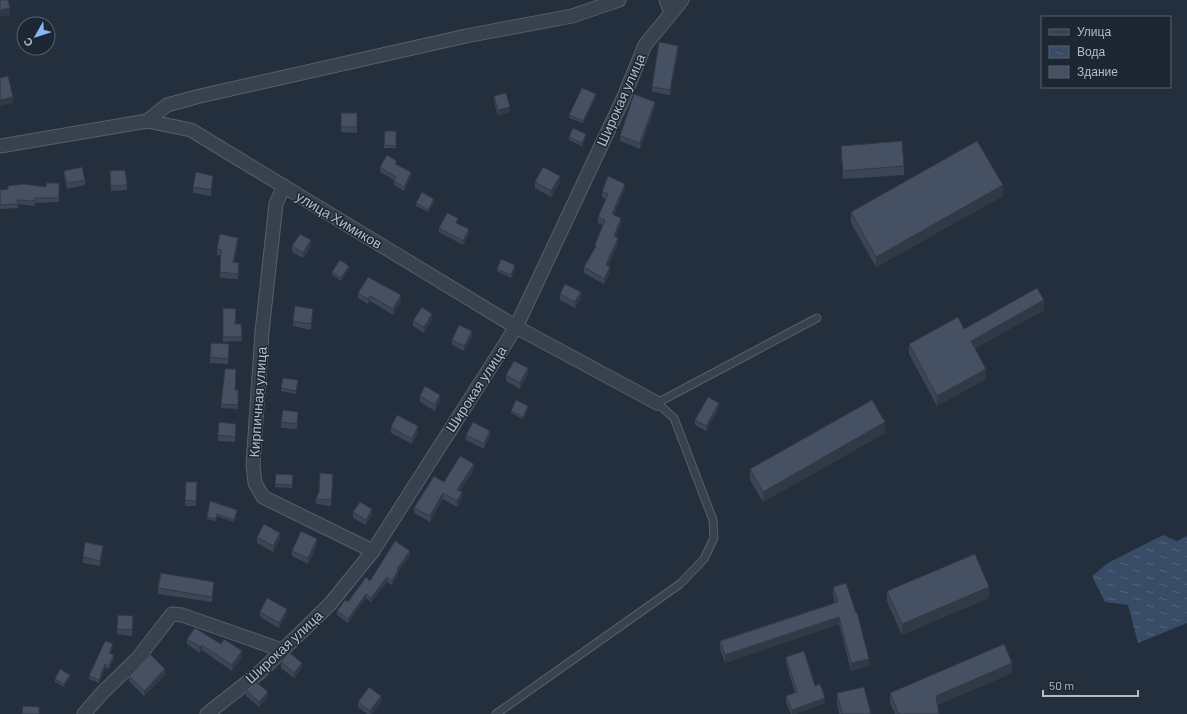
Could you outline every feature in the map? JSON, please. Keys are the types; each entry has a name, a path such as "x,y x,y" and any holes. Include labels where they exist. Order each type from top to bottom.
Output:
{"street":[{"path":"147,121 167,105 200,96 466,36 572,16 619,0"},
{"path":"666,0 671,12"},
{"name":"Широкая улица","path":"207,714 259,673 330,604 373,551 516,327 623,99 644,46 682,0"},
{"name":"улица Химиков","path":"0,146 147,121 191,130 516,327 657,403"},
{"name":"Кирпичная улица","path":"284,186 276,204 263,325 253,465 255,483 263,497 373,551"},
{"path":"84,714 102,693 137,659 172,614 182,615 282,650"}],"lane":[{"path":"496,714 680,584 704,559 714,538 713,520 674,418 657,403 817,318"}],"water":[{"path":"1163,535 1177,541 1187,536 1187,623 1138,643 1128,605 1105,602 1092,576 1108,563"}],"building":[{"path":"0,0 8,0 10,8 0,10"},
{"path":"659,42 678,46 670,90 652,87"},
{"path":"8,76 13,97 0,100 0,78"},
{"path":"582,88 596,94 583,121 569,115"},
{"path":"506,93 510,107 498,110 494,96"},
{"path":"634,94 655,102 640,143 620,136"},
{"path":"341,113 357,113 357,127 341,127"},
{"path":"573,128 586,134 582,143 569,137"},
{"path":"385,131 396,131 396,146 384,145"},
{"path":"902,141 904,166 843,171 841,146"},
{"path":"977,141 1003,185 876,257 851,212"},
{"path":"387,155 397,161 395,164 411,172 404,187 394,181 396,177 380,167"},
{"path":"82,167 85,180 67,183 64,171"},
{"path":"543,167 560,176 551,191 535,182"},
{"path":"125,170 127,185 111,186 110,171"},
{"path":"196,172 213,176 211,190 193,187"},
{"path":"608,176 625,184 612,214 621,218 614,236 618,238 606,265 610,267 604,279 584,267 596,246 595,245 605,220 598,217 608,194 602,192"},
{"path":"46,183 59,183 59,198 35,198 35,201 17,200 18,204 0,205 0,190 8,189 8,186 23,184 46,187"},
{"path":"422,192 434,199 428,210 416,203"},
{"path":"447,213 458,218 456,223 469,229 463,241 439,228"},
{"path":"220,234 238,238 233,262 239,263 238,274 220,272 221,250 217,249"},
{"path":"300,234 311,240 303,253 292,246"},
{"path":"501,259 515,265 511,275 497,269"},
{"path":"340,260 349,266 341,278 332,272"},
{"path":"368,277 401,295 393,309 370,296 368,299 358,293"},
{"path":"565,284 581,292 575,302 560,294"},
{"path":"1037,288 1044,300 971,341 986,369 937,396 909,344 958,317 964,329"},
{"path":"295,306 313,309 311,324 293,321"},
{"path":"422,307 432,314 424,327 413,321"},
{"path":"223,308 236,309 235,324 241,324 242,337 223,337"},
{"path":"459,325 472,331 464,346 452,340"},
{"path":"211,343 229,344 228,359 210,357"},
{"path":"514,361 528,368 520,383 506,375"},
{"path":"225,369 236,369 235,390 238,390 238,405 221,404"},
{"path":"283,378 298,380 296,391 281,388"},
{"path":"425,386 440,395 435,405 420,396"},
{"path":"708,397 719,403 706,426 695,420"},
{"path":"516,400 528,406 523,417 511,411"},
{"path":"872,400 885,422 763,492 750,469"},
{"path":"283,410 298,412 297,424 281,422"},
{"path":"397,415 418,426 412,439 391,427"},
{"path":"219,422 236,424 235,437 218,435"},
{"path":"473,422 490,431 484,444 466,435"},
{"path":"460,456 474,464 457,490 462,492 457,501 443,493 430,516 414,508 434,476 444,482"},
{"path":"320,473 333,474 331,500 316,499 319,492"},
{"path":"276,474 293,475 292,485 275,484"},
{"path":"186,482 197,482 196,501 185,500"},
{"path":"210,501 237,510 234,520 217,514 216,519 207,517"},
{"path":"360,502 372,509 366,520 353,512"},
{"path":"264,524 280,533 273,546 257,537"},
{"path":"301,531 317,539 308,558 292,551"},
{"path":"395,541 410,551 397,569 398,570 392,581 387,577 371,598 366,594 348,619 337,611 345,600 348,602 366,577 370,581"},
{"path":"85,542 103,546 100,561 83,557"},
{"path":"975,554 989,587 902,624 887,591"},
{"path":"161,573 214,582 212,597 158,588"},
{"path":"846,583 856,613 857,612 869,659 851,663 839,617 725,655 720,641 838,602 833,587"},
{"path":"267,598 287,609 279,623 260,612"},
{"path":"118,615 133,616 132,630 117,629"},
{"path":"195,628 221,644 224,639 242,651 232,665 202,645 200,647 187,639"},
{"path":"105,641 113,644 109,653 114,655 109,666 105,664 99,680 89,676"},
{"path":"1004,644 1012,663 936,696 939,714 899,714 890,693"},
{"path":"804,651 815,686 820,684 825,698 792,710 786,696 797,692 786,657"},
{"path":"289,652 302,663 294,673 281,662"},
{"path":"150,654 165,669 144,691 129,676"},
{"path":"60,669 70,675 64,684 55,679"},
{"path":"255,681 268,692 259,702 246,690"},
{"path":"369,687 381,696 370,711 358,702"},
{"path":"864,687 871,714 842,714 837,693"},
{"path":"23,706 39,707 39,714 22,714"}]}
